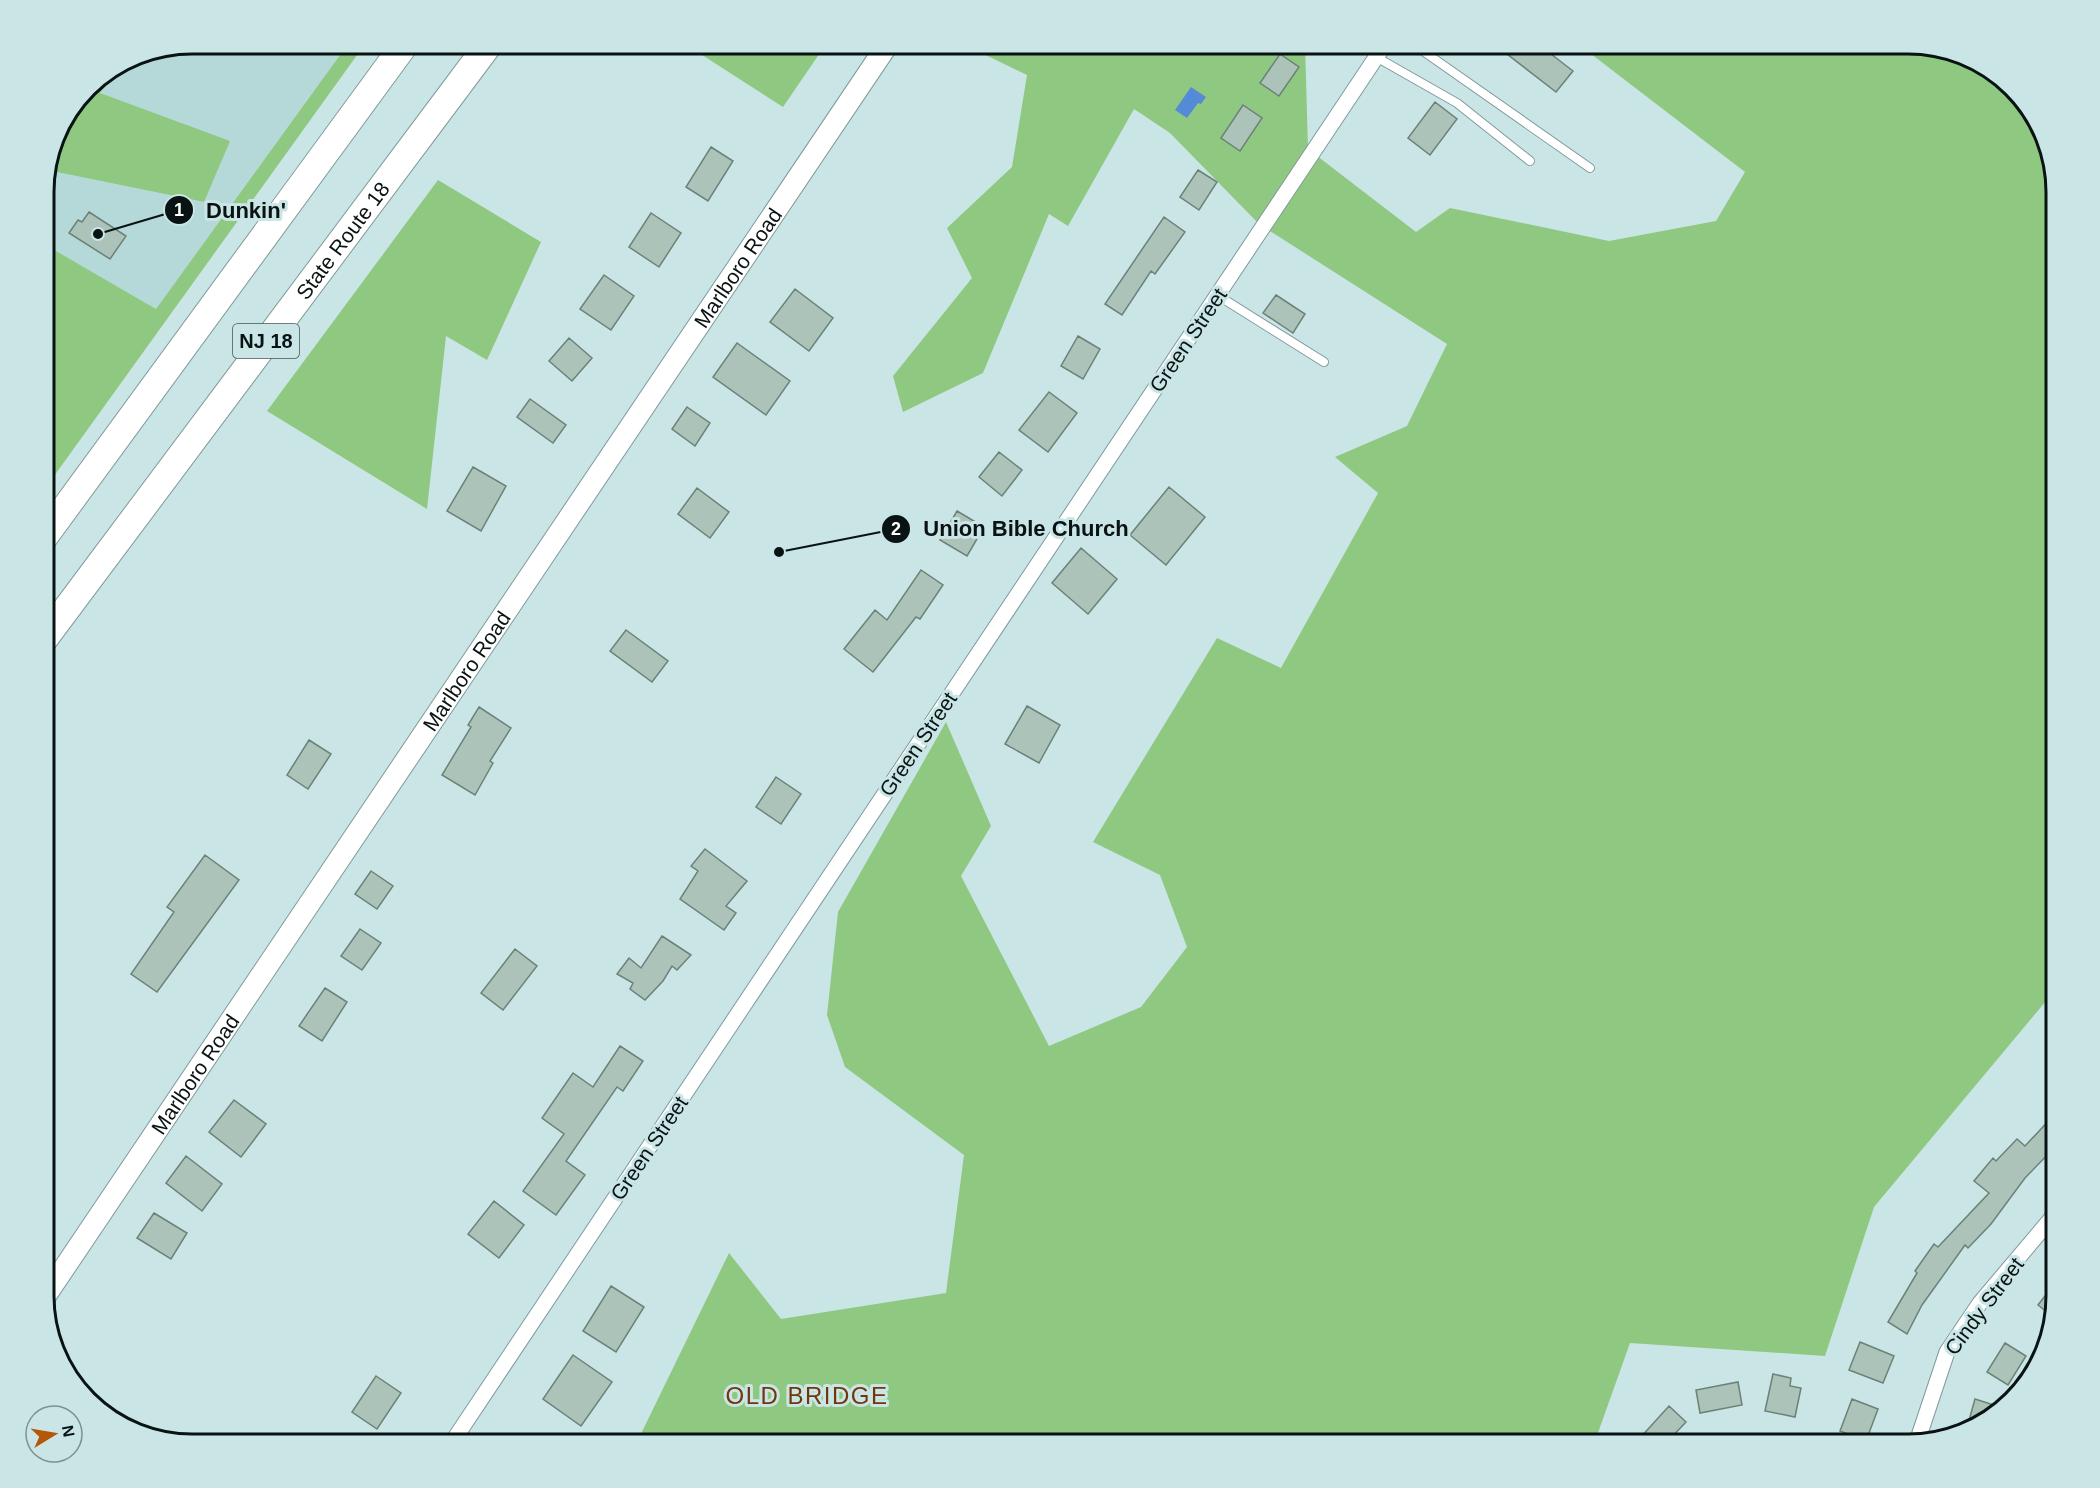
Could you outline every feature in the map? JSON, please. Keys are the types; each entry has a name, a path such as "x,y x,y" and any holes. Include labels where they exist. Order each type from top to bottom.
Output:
{"highway":[{"name":"NJ 18","path":"54,523 398,54"},
{"name":"State Route 18","path":"54,626 482,54"}],"street":[{"name":"Marlboro Road","path":"54,1283 881,54"},
{"name":"Green Street","path":"458,1434 1378,54"},
{"name":"Cindy Street","path":"1920,1433 1947,1352 1980,1303 2046,1228"}],"lane":[{"path":"1427,54 1590,168"},
{"path":"1376,57 1457,103 1530,161"},
{"path":"1217,296 1324,362"}],"shaded area":[{"path":"183,54 341,54 156,309 54,250 56,172 203,202 100,93 123,72 156,59"}],"green space":[{"path":"341,54 358,54 54,476 54,250 156,309"},
{"path":"701,54 819,54 783,107"},
{"path":"984,54 1305,54 1308,149 1416,232 1450,208 1609,241 1716,221 1745,172 1591,54 1926,55 1952,61 1977,72 2006,94 2028,123 2039,148 2045,174 2046,192 2046,1001 1874,1207 1825,1356 1630,1343 1598,1434 641,1434 729,1253 781,1319 946,1293 964,1155 845,1067 827,1015 838,912 946,722 991,826 961,876 1049,1046 1141,1007 1187,947 1160,875 1093,842 1217,638 1281,668 1378,493 1335,457 1407,426 1447,344 1259,224 1170,133 1134,109 1068,226 1049,214 983,373 903,412 893,376 972,278 947,228 1012,167 1027,75"},
{"path":"110,81 100,93 230,141 204,202 56,172 72,123 94,94"},
{"path":"438,180 541,242 487,360 446,336 427,509 267,411"}],"water":[{"path":"1191,87 1206,97 1201,104 1198,103 1187,118 1175,110"}],"building":[{"path":"1280,54 1299,67 1279,96 1260,83"},
{"path":"1507,54 1551,54 1573,71 1556,92"},
{"path":"1435,102 1457,119 1430,155 1408,138"},
{"path":"1243,105 1262,118 1240,151 1221,138"},
{"path":"711,147 733,161 708,201 686,187"},
{"path":"1198,170 1217,182 1199,210 1180,197"},
{"path":"89,212 126,236 110,259 69,233 78,220 82,222"},
{"path":"651,213 681,233 659,267 629,247"},
{"path":"1164,217 1185,232 1155,274 1151,271 1122,315 1105,304"},
{"path":"604,275 634,296 611,330 580,309"},
{"path":"795,289 833,318 809,351 770,322"},
{"path":"1276,295 1305,314 1293,333 1263,313"},
{"path":"1078,336 1100,349 1083,379 1061,366"},
{"path":"569,338 592,358 572,381 549,361"},
{"path":"737,343 790,381 766,415 713,377"},
{"path":"1049,392 1077,413 1048,452 1019,430"},
{"path":"530,399 566,425 553,443 517,417"},
{"path":"687,407 710,423 695,446 672,429"},
{"path":"999,452 1022,470 1002,496 979,477"},
{"path":"473,467 506,486 481,531 447,511"},
{"path":"1169,487 1205,517 1166,565 1130,535"},
{"path":"697,488 729,512 710,538 678,514"},
{"path":"957,511 984,527 967,556 940,540"},
{"path":"1081,548 1117,579 1088,614 1052,583"},
{"path":"921,570 943,585 920,619 916,617 873,672 844,649 875,610 887,620"},
{"path":"626,630 668,661 652,682 610,651"},
{"path":"1027,706 1060,725 1039,763 1005,744"},
{"path":"479,707 511,728 490,761 493,763 475,795 442,775 471,727 468,725"},
{"path":"309,740 331,754 308,789 287,775"},
{"path":"776,777 801,794 781,824 756,807"},
{"path":"705,849 747,881 726,906 736,913 724,930 680,899 698,871 691,866"},
{"path":"205,855 239,880 157,992 131,974 174,912 167,907"},
{"path":"371,871 393,886 377,909 355,894"},
{"path":"360,929 381,943 362,970 341,956"},
{"path":"662,936 691,955 677,970 672,966 663,981 645,1000 630,989 633,983 617,974 629,958 641,968"},
{"path":"515,949 537,966 503,1010 481,993"},
{"path":"325,988 347,1002 322,1041 299,1026"},
{"path":"620,1046 643,1061 623,1091 617,1087 566,1161 585,1175 556,1215 523,1191 564,1134 542,1118 573,1073 593,1087"},
{"path":"234,1100 266,1124 241,1157 209,1132"},
{"path":"2046,1124 2046,1156 2025,1178 1991,1224 1968,1248 1965,1245 1922,1305 1907,1334 1888,1322 1917,1273 1915,1271 1934,1244 1938,1247 1989,1193 1974,1181 1993,1158 1996,1161 2017,1139 2025,1146"},
{"path":"186,1156 222,1184 202,1211 166,1183"},
{"path":"494,1201 524,1225 499,1258 468,1234"},
{"path":"154,1213 187,1233 171,1259 137,1238"},
{"path":"611,1286 644,1307 616,1352 583,1331"},
{"path":"2046,1295 2045,1311 2038,1305"},
{"path":"1860,1342 1894,1356 1883,1383 1849,1370"},
{"path":"2005,1343 2026,1356 2008,1385 1987,1372"},
{"path":"573,1355 612,1382 581,1426 543,1399"},
{"path":"1773,1374 1791,1378 1790,1386 1801,1388 1795,1417 1765,1411"},
{"path":"376,1376 401,1393 377,1429 352,1412"},
{"path":"1738,1382 1742,1405 1700,1413 1696,1390"},
{"path":"1852,1399 1878,1409 1869,1434 1848,1434 1840,1431"},
{"path":"1975,1399 1993,1405 1985,1411 1969,1420"},
{"path":"1669,1406 1686,1422 1675,1434 1644,1434"}],"place":[{"name":"Dunkin'","path":"98,234"},
{"name":"Union Bible Church","path":"779,552"}],"district":[{"name":"OLD BRIDGE","path":"807,1395"}]}
